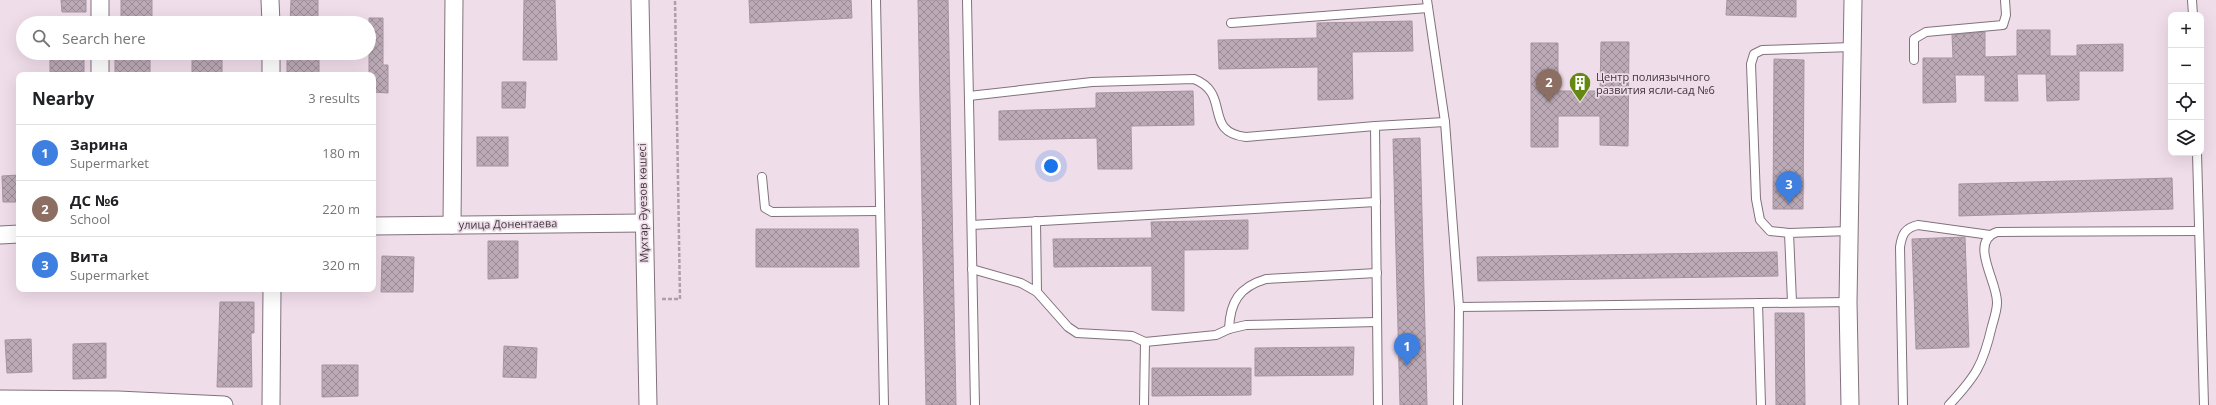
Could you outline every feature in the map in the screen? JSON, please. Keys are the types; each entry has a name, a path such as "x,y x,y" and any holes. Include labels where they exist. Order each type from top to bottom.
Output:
{"street":[{"path":"100,0 100,16"},
{"path":"270,0 270,16"},
{"path":"452,225 454,0"},
{"name":"Мұхтар Әуезов көшесі","path":"640,0 643,223 648,405"},
{"path":"1850,405 1848,302 1853,0"},
{"path":"100,60 100,72"},
{"path":"271,60 271,72"},
{"name":"улица Донентаева","path":"376,226 643,223"},
{"path":"0,235 16,234"},
{"path":"271,405 272,292"},
{"path":"0,399 118,400 224,405"}],"lane":[{"path":"876,0 884,405"},
{"path":"967,0 975,405"},
{"path":"1914,60 1914,39 1926,32 2003,25 2006,15 2005,0"},
{"path":"2192,0 2193,12"},
{"path":"1231,23 1427,4 1446,122 1459,307 1458,405"},
{"path":"1849,231 1789,233 1770,231 1760,220 1751,64 1754,54 1762,50 1852,47"},
{"path":"969,96 1092,82 1194,79 1208,87 1214,95 1222,126 1230,134 1237,136 1246,137 1375,126 1446,122"},
{"path":"1375,126 1378,405"},
{"path":"2196,156 2204,405"},
{"path":"762,177 765,208 772,212 879,211"},
{"path":"972,225 1376,202"},
{"path":"1036,221 1037,292"},
{"path":"1903,405 1900,247 1904,232 1910,227 1918,225 1990,235 1998,232 2199,231"},
{"path":"1789,233 1792,302"},
{"path":"1949,405 1969,383 1982,363 1989,338 1997,303 1997,292 1986,260 1985,246 1986,240 1990,235"},
{"path":"972,269 1021,283 1037,292 1068,327 1077,333 1132,336 1145,342 1216,335 1229,329 1246,325 1377,322"},
{"path":"1229,329 1230,311 1234,303 1246,286 1256,282 1266,279 1377,273"},
{"path":"1459,307 1848,302"},
{"path":"1758,303 1761,405"},
{"path":"1144,405 1145,342"}],"path":[{"path":"646,300 680,299 675,0"}],"building":[{"path":"61,0 86,0 86,12 62,12"},
{"path":"121,0 152,0 152,16 121,16"},
{"path":"291,0 318,0 318,16 290,16"},
{"path":"524,0 555,0 557,60 523,60"},
{"path":"749,0 851,0 852,18 750,23"},
{"path":"918,0 948,0 956,405 926,405"},
{"path":"1727,0 1796,0 1796,17 1726,15"},
{"path":"376,18 383,18 383,65 388,65 388,93 376,92 376,72 369,72 369,60 376,60"},
{"path":"1412,21 1413,51 1352,52 1353,99 1318,100 1318,67 1219,69 1218,40 1317,38 1317,23"},
{"path":"2017,30 2050,30 2050,56 2077,56 2077,45 2123,44 2123,71 2079,71 2079,100 2047,101 2046,74 2017,74 2018,101 1985,101 1985,75 1955,75 1956,102 1923,103 1923,58 1953,58 1952,35 1985,32 1985,57 2017,56"},
{"name":"Центр полиязычного развития ясли-сад №6","path":"1601,42 1629,42 1628,146 1600,145 1600,116 1558,116 1558,147 1531,147 1531,43 1558,43 1558,91 1600,91"},
{"path":"1774,59 1804,60 1803,209 1773,209"},
{"path":"50,60 84,60 84,72 50,72"},
{"path":"115,60 150,60 150,72 115,72"},
{"path":"192,60 222,60 222,72 192,72"},
{"path":"287,60 319,60 319,72 287,72"},
{"path":"502,82 526,82 525,108 502,108"},
{"path":"1193,91 1194,125 1131,126 1132,169 1098,169 1097,138 999,140 999,111 1096,108 1096,93"},
{"path":"477,137 508,137 508,166 477,166"},
{"path":"1420,138 1427,405 1400,405 1393,139"},
{"path":"16,175 16,202 3,202 2,176"},
{"path":"2172,178 2173,209 1959,216 1959,184"},
{"path":"1248,220 1248,249 1184,250 1184,311 1152,310 1152,266 1054,267 1053,239 1152,238 1151,222"},
{"path":"756,229 858,229 859,267 756,267"},
{"path":"1965,237 1969,347 1916,349 1912,239"},
{"path":"488,241 518,241 518,278 488,279"},
{"path":"1777,252 1778,276 1478,281 1477,257"},
{"path":"382,256 414,257 413,292 381,292"},
{"path":"220,302 254,302 254,333 251,333 252,387 217,387"},
{"path":"1775,313 1804,313 1805,405 1776,405"},
{"path":"31,339 32,372 7,373 5,340"},
{"path":"106,343 106,378 73,379 73,344"},
{"path":"504,346 537,348 536,378 503,377"},
{"path":"1354,347 1353,375 1255,376 1255,348"},
{"path":"322,365 358,365 358,396 322,397"},
{"path":"1152,368 1251,368 1251,395 1152,396"}],"place":[{"name":"ДС №6","path":"1549,102"},
{"name":"Центр полиязычного развития ясли-сад №6","path":"1580,102"},
{"name":"Вита","path":"1789,204"},
{"name":"Зарина","path":"1407,366"}]}
